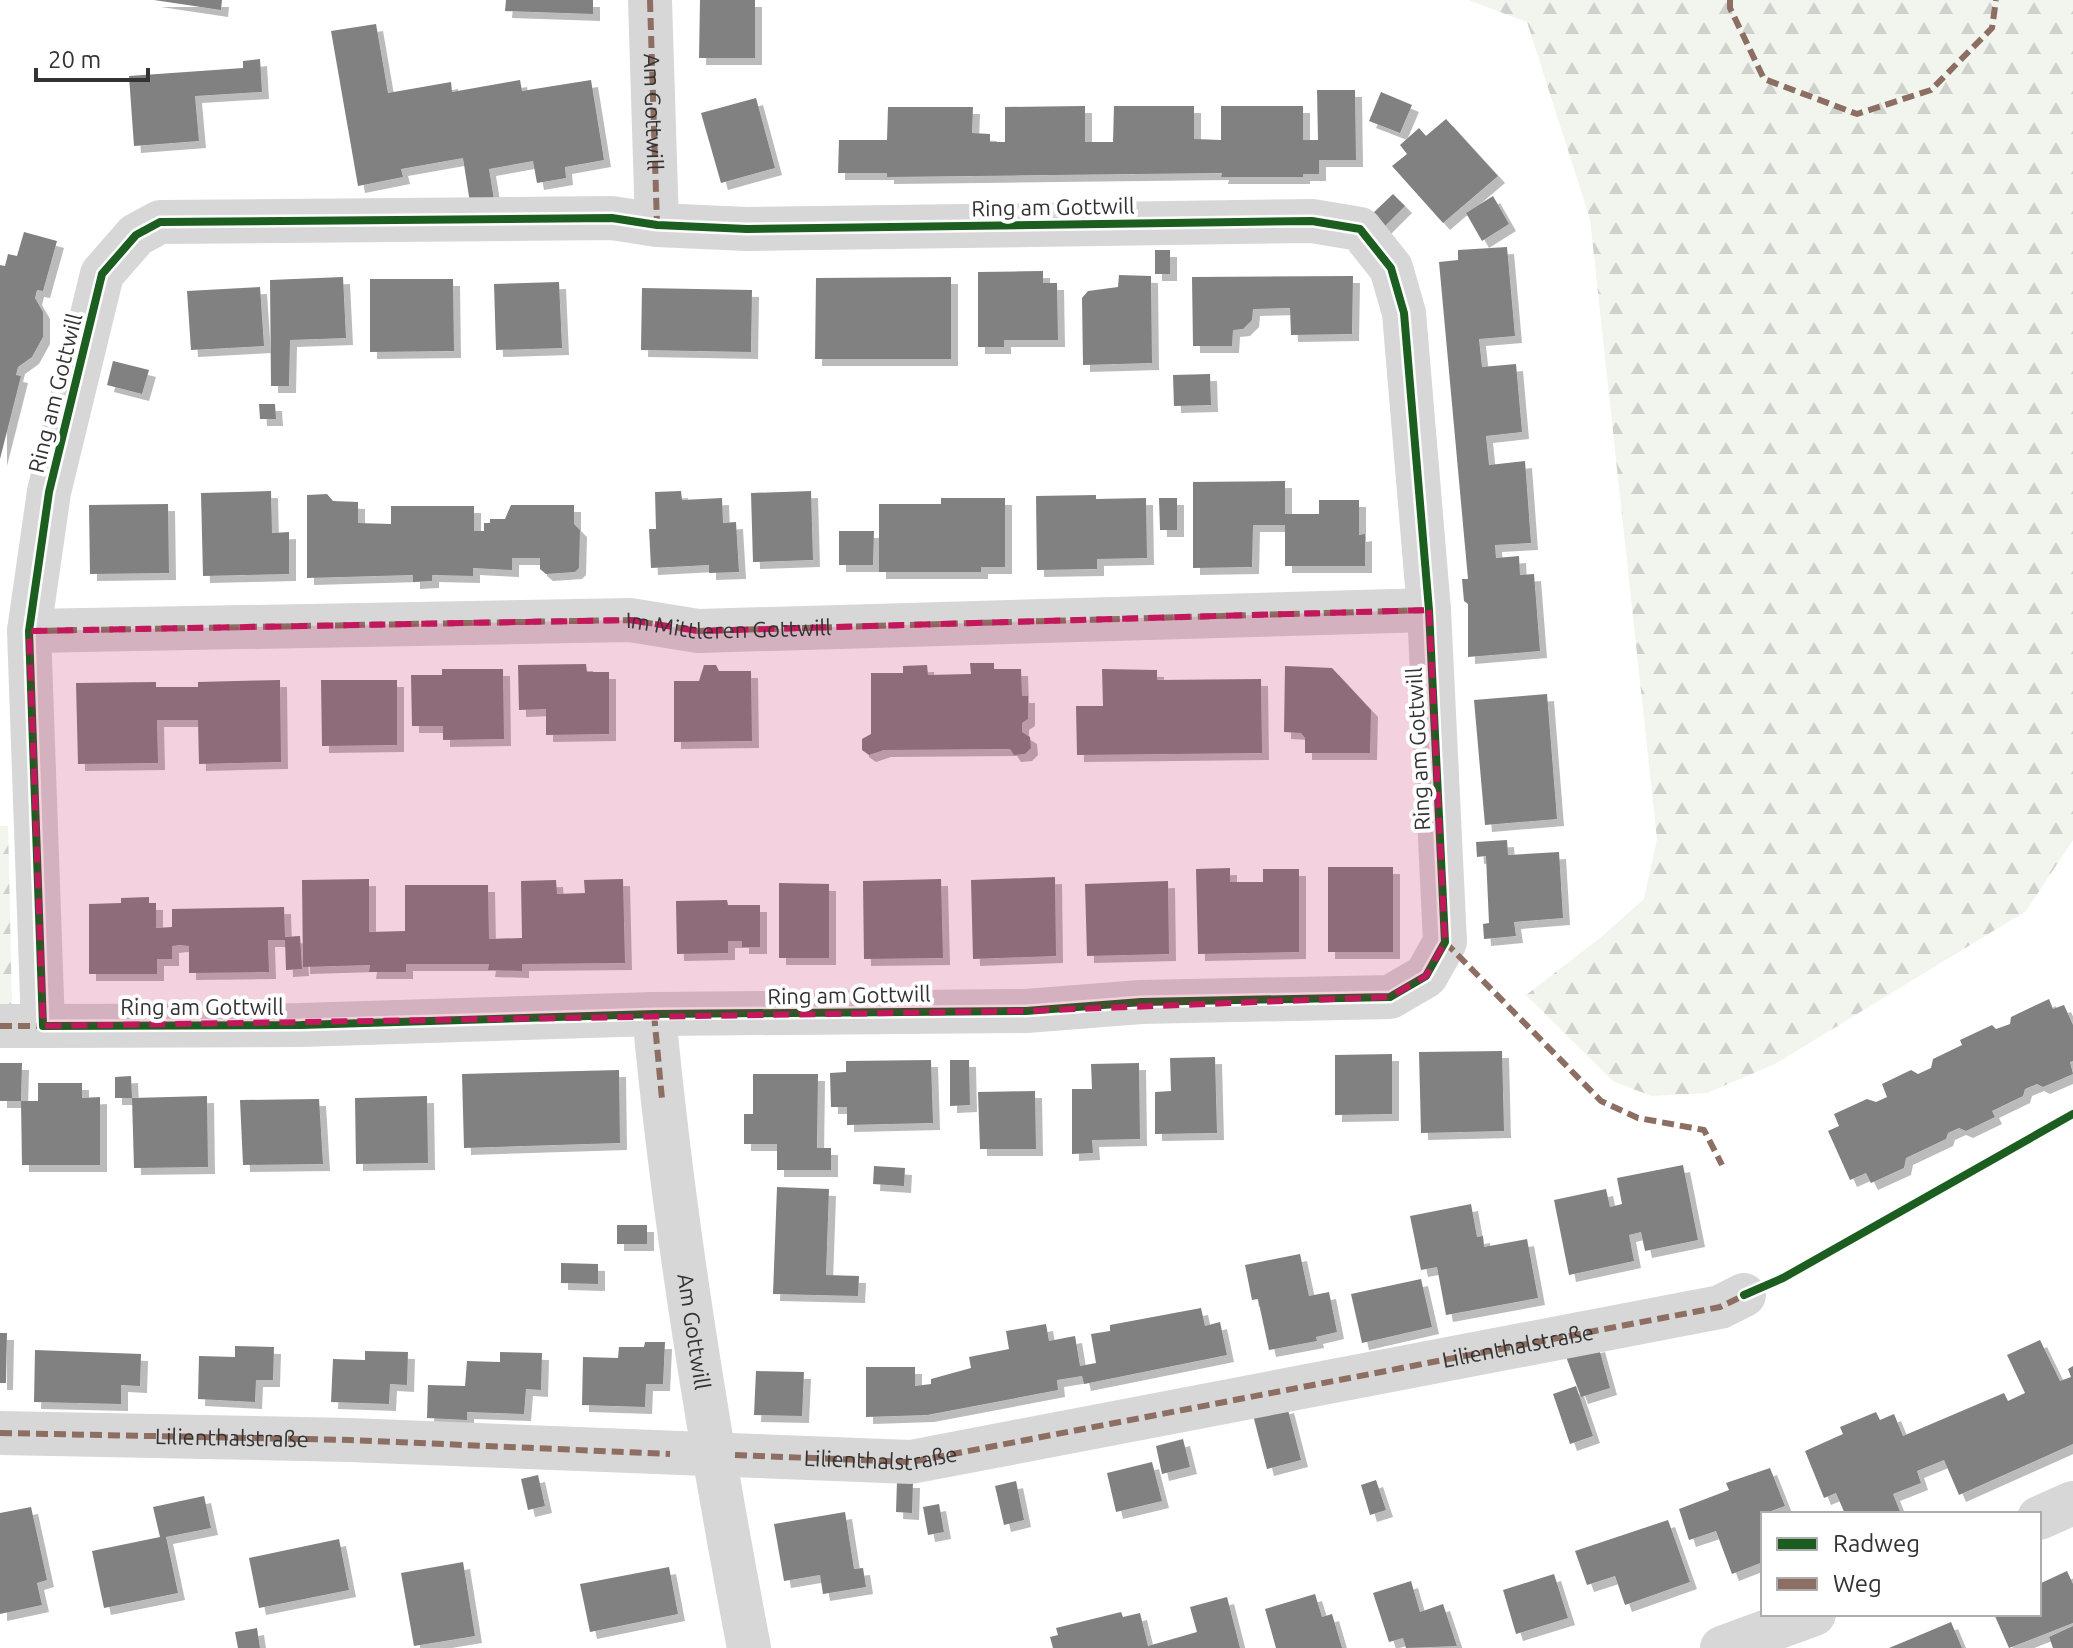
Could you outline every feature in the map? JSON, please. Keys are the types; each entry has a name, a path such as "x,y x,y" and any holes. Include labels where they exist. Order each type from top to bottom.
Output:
{"street":[{"name":"Am Gottwill","path":"650,0 657,225"},
{"name":"Ring am Gottwill","path":"0,1026 43,1026 301,1025 654,1014 1026,1011 1141,1002 1390,997 1426,976 1445,942 1429,610 1404,313 1391,268 1360,229 1312,221 747,229 657,225 612,218 160,222 136,235 102,274 49,492 29,631 43,1026"},
{"name":"Im Mittleren Gottwill","path":"29,631 630,620 698,631 1429,610"},
{"name":"Am Gottwill","path":"654,1014 662,1099 712,1455 749,1648"},
{"name":"Lilienthalstraße","path":"0,1433 350,1440 911,1462 1720,1307 1744,1295"},
{"path":"2041,1517 2073,1503"},
{"path":"1722,1648 1809,1616"}],"highlighted area":[{"path":"1429,610 1445,942 1426,976 1390,997 1026,1011 43,1026 29,631 630,620 698,631"}],"green space":[{"path":"1468,0 2073,0 2073,840 2026,911 1775,1064 1707,1093 1652,1096 1614,1082 1526,995 1600,938 1644,899 1657,839 1590,219 1527,22"},
{"path":"0,826 8,826 12,1005 0,1005"}],"building":[{"path":"154,0 222,0 221,10"},
{"path":"506,0 593,0 593,14 505,11"},
{"path":"700,0 755,0 755,58 699,58"},
{"path":"376,24 388,93 451,82 452,92 520,80 522,91 591,80 604,160 565,167 566,178 537,183 533,161 489,169 494,200 470,203 463,158 401,169 403,177 358,186 331,31"},
{"path":"260,59 262,92 195,96 199,141 134,146 129,76 243,68 243,61"},
{"path":"1317,90 1355,90 1356,160 1319,160 1319,174 1303,174 1303,177 1221,177 1222,173 887,177 887,173 838,173 839,140 887,140 888,107 973,107 972,133 990,134 990,142 1005,142 1005,107 1085,106 1085,142 1113,142 1114,106 1194,106 1194,139 1221,140 1221,106 1303,106 1303,140 1318,140"},
{"path":"1381,92 1412,105 1400,133 1369,121"},
{"path":"756,98 775,168 721,183 701,113"},
{"path":"1446,119 1498,176 1443,223 1392,166 1407,154 1400,145 1419,128 1426,136"},
{"path":"1393,194 1405,206 1382,229 1370,216"},
{"path":"1493,196 1509,224 1482,241 1466,213"},
{"path":"24,232 57,241 43,291 37,290 35,298 43,312 43,337 32,357 18,367 16,375 21,376 0,459 0,265 5,266 8,254 17,256"},
{"path":"1507,247 1515,336 1479,339 1482,367 1516,364 1522,432 1486,436 1489,465 1525,461 1531,543 1495,545 1496,558 1519,556 1520,575 1534,574 1540,651 1468,657 1468,604 1464,601 1462,579 1468,579 1439,262 1458,260 1458,250"},
{"path":"1155,250 1170,250 1170,274 1155,274"},
{"path":"1043,271 1043,283 1057,283 1058,340 1004,340 1004,347 978,347 978,272"},
{"path":"1119,275 1151,276 1152,363 1083,365 1082,298 1088,291 1118,287"},
{"path":"1353,276 1352,334 1291,335 1290,308 1253,309 1252,320 1243,329 1233,330 1232,346 1193,346 1192,277"},
{"path":"343,277 346,338 290,340 289,386 271,386 270,280"},
{"path":"951,277 951,359 815,359 816,278"},
{"path":"370,279 453,279 454,351 370,352"},
{"path":"559,282 562,348 496,350 494,284"},
{"path":"260,287 264,346 191,350 187,291"},
{"path":"642,288 752,290 751,352 641,350"},
{"path":"113,361 149,370 142,394 107,385"},
{"path":"1210,374 1211,405 1174,406 1173,375"},
{"path":"259,404 275,404 276,419 260,419"},
{"path":"1285,481 1285,514 1319,514 1319,500 1359,500 1359,535 1365,534 1365,566 1285,566 1285,525 1253,525 1252,567 1193,568 1193,482"},
{"path":"271,491 272,533 289,532 289,574 203,576 201,493"},
{"path":"681,491 682,500 722,498 723,523 736,522 739,572 709,573 709,565 651,568 649,529 656,529 655,492"},
{"path":"811,491 813,560 753,562 751,493"},
{"path":"327,494 333,501 358,502 358,523 391,524 391,506 474,506 474,531 484,531 484,523 490,523 490,519 505,519 511,505 574,505 574,524 580,530 579,568 575,572 546,574 540,569 540,558 512,558 512,570 473,568 473,576 432,575 432,581 413,582 413,575 307,578 307,495"},
{"path":"1096,495 1096,499 1146,498 1147,558 1097,559 1097,569 1037,570 1036,496"},
{"path":"941,498 1005,498 1005,567 981,567 981,572 879,572 879,504 941,504"},
{"path":"1159,498 1177,498 1177,530 1160,530"},
{"path":"168,504 169,573 90,574 89,505"},
{"path":"839,531 874,531 873,565 839,565"},
{"path":"970,663 994,663 994,669 1021,669 1022,696 1028,696 1028,719 1022,723 1022,732 1030,737 1031,748 1025,754 1014,755 1010,749 884,750 869,755 862,750 862,739 871,734 871,673 903,673 903,666 927,665 928,675 971,674"},
{"path":"586,664 587,672 609,672 609,734 546,735 546,709 519,710 518,665"},
{"path":"704,665 716,665 719,671 751,671 752,741 674,742 674,681 699,681"},
{"path":"1285,666 1332,668 1371,710 1370,753 1305,753 1305,738 1301,733 1284,732"},
{"path":"442,669 503,669 504,739 443,740 443,726 412,726 411,675 442,675"},
{"path":"1102,669 1157,670 1157,680 1261,679 1262,753 1077,755 1076,706 1103,706"},
{"path":"280,680 281,762 199,764 198,720 157,720 158,763 78,764 76,683 156,682 156,687 198,687 198,682"},
{"path":"321,680 397,680 397,745 322,746"},
{"path":"1547,694 1557,819 1485,825 1474,700"},
{"path":"1507,840 1508,855 1559,852 1563,918 1514,922 1516,936 1484,939 1483,924 1489,923 1486,856 1477,857 1476,842"},
{"path":"1328,867 1393,867 1393,952 1328,952"},
{"path":"1230,868 1230,882 1263,882 1263,869 1299,869 1299,952 1198,954 1196,869"},
{"path":"1055,877 1056,956 973,959 971,880"},
{"path":"369,879 369,932 405,931 405,885 488,885 489,939 522,938 521,881 556,880 557,894 585,893 584,880 623,879 625,963 522,964 522,971 488,970 489,964 406,964 406,972 369,972 370,965 303,967 302,880"},
{"path":"941,879 943,958 864,959 863,881"},
{"path":"1168,881 1169,954 1087,956 1085,884"},
{"path":"779,883 829,884 829,958 779,958"},
{"path":"149,897 149,903 156,903 156,928 172,927 172,909 284,907 285,937 300,936 302,969 286,970 285,940 268,940 269,972 189,973 189,946 180,945 172,946 172,959 157,959 157,974 89,974 89,904 121,903 121,898"},
{"path":"727,900 728,905 760,905 760,947 742,947 742,941 728,941 728,953 677,954 676,901"},
{"path":"2049,999 2053,1009 2064,1005 2073,1025 2073,1061 2070,1062 2073,1074 2043,1087 2037,1084 2025,1089 2023,1096 1992,1111 1995,1117 1966,1131 1959,1128 1948,1133 1946,1139 1906,1158 1904,1168 1871,1183 1866,1173 1850,1180 1828,1131 1839,1126 1834,1114 1867,1099 1876,1102 1887,1097 1882,1084 1911,1070 1918,1074 1931,1068 1933,1059 1962,1045 1960,1040 1992,1025 1996,1029 2010,1024 2011,1017"},
{"path":"1502,1051 1504,1131 1421,1133 1419,1052"},
{"path":"1392,1054 1392,1114 1335,1115 1335,1055"},
{"path":"1215,1057 1217,1133 1155,1134 1155,1092 1171,1091 1170,1058"},
{"path":"931,1060 933,1123 847,1125 847,1107 831,1107 830,1073 846,1072 846,1061"},
{"path":"950,1060 969,1060 970,1105 950,1106"},
{"path":"0,1063 22,1063 21,1101 0,1101"},
{"path":"1139,1063 1140,1139 1092,1140 1093,1153 1072,1154 1072,1089 1092,1089 1091,1064"},
{"path":"619,1070 620,1143 464,1148 462,1074"},
{"path":"753,1074 818,1074 817,1148 831,1148 831,1170 777,1170 777,1144 744,1144 744,1114 753,1114"},
{"path":"131,1076 132,1098 115,1098 115,1077"},
{"path":"38,1083 82,1083 82,1098 100,1097 100,1165 22,1165 21,1101 38,1101"},
{"path":"1035,1091 1036,1149 980,1149 978,1092"},
{"path":"207,1096 208,1167 134,1168 132,1098"},
{"path":"427,1096 428,1163 356,1164 355,1098"},
{"path":"319,1099 323,1164 243,1165 240,1100"},
{"path":"1683,1165 1698,1240 1645,1251 1641,1232 1629,1235 1634,1261 1569,1275 1554,1200 1606,1189 1610,1207 1622,1204 1617,1178"},
{"path":"874,1166 905,1168 904,1186 873,1184"},
{"path":"777,1187 829,1189 826,1275 859,1276 858,1296 773,1294"},
{"path":"1471,1204 1477,1237 1483,1236 1484,1247 1527,1239 1538,1298 1446,1315 1437,1267 1421,1270 1410,1216"},
{"path":"617,1225 647,1225 647,1244 617,1244"},
{"path":"1300,1254 1309,1296 1329,1292 1337,1332 1316,1337 1317,1341 1269,1350 1258,1299 1252,1300 1245,1265"},
{"path":"561,1263 598,1264 598,1284 561,1283"},
{"path":"1421,1279 1432,1327 1362,1343 1351,1294"},
{"path":"1201,1308 1205,1326 1220,1322 1227,1355 1084,1384 1082,1376 1057,1380 1058,1390 927,1415 866,1417 866,1367 915,1367 915,1386 931,1384 931,1379 971,1368 969,1357 1009,1349 1006,1331 1046,1324 1049,1341 1075,1336 1080,1366 1096,1363 1091,1334 1110,1331 1110,1325"},
{"path":"0,1333 7,1333 6,1383 0,1383"},
{"path":"2040,1340 2060,1381 2071,1377 2068,1369 2073,1366 2073,1444 1959,1495 1944,1460 1917,1471 1921,1483 1893,1494 1900,1512 1844,1512 1836,1493 1824,1498 1805,1451 1843,1434 1840,1427 1876,1412 1880,1420 1894,1414 1903,1436 2004,1393 2008,1401 2025,1393 2007,1355"},
{"path":"645,1342 665,1342 663,1384 646,1384 645,1407 582,1405 583,1357 618,1358 619,1347 644,1347"},
{"path":"1598,1345 1610,1388 1581,1397 1565,1354"},
{"path":"235,1346 274,1347 273,1380 256,1380 255,1402 198,1399 199,1356 235,1357"},
{"path":"35,1350 141,1354 140,1386 121,1385 121,1404 34,1402"},
{"path":"365,1351 408,1352 407,1385 390,1384 389,1404 331,1402 333,1359 365,1360"},
{"path":"500,1352 542,1353 541,1390 526,1389 524,1414 467,1412 467,1420 427,1418 428,1385 465,1386 467,1361 500,1362"},
{"path":"756,1371 804,1372 802,1416 754,1415"},
{"path":"1576,1386 1593,1436 1570,1444 1553,1394"},
{"path":"1287,1406 1301,1460 1267,1469 1253,1415"},
{"path":"1183,1439 1190,1467 1162,1474 1156,1446"},
{"path":"1152,1462 1162,1501 1116,1512 1107,1473"},
{"path":"1770,1468 1785,1506 1761,1512 1761,1563 1732,1574 1716,1531 1689,1540 1679,1509 1729,1490 1726,1483"},
{"path":"538,1475 545,1506 528,1510 521,1479"},
{"path":"1376,1480 1386,1510 1370,1515 1361,1485"},
{"path":"897,1481 913,1481 912,1513 896,1512"},
{"path":"1016,1481 1024,1520 1004,1525 995,1486"},
{"path":"204,1496 211,1528 166,1537 178,1593 104,1608 92,1551 160,1537 153,1507"},
{"path":"939,1504 944,1532 928,1535 923,1507"},
{"path":"31,1507 47,1580 37,1583 42,1605 0,1614 0,1513"},
{"path":"845,1512 854,1569 863,1568 866,1587 823,1594 820,1575 784,1581 774,1524"},
{"path":"1668,1520 1690,1582 1625,1605 1615,1576 1587,1585 1575,1551"},
{"path":"339,1539 349,1590 259,1608 249,1558"},
{"path":"463,1562 475,1636 414,1646 401,1573"},
{"path":"669,1567 678,1614 590,1632 580,1584"},
{"path":"2067,1571 2073,1584 2073,1623 2009,1648 1995,1616 2041,1616 2041,1583"},
{"path":"1554,1574 1568,1618 1516,1634 1503,1590"},
{"path":"1411,1581 1420,1612 1443,1604 1457,1646 1406,1648 1403,1638 1389,1642 1373,1593"},
{"path":"1315,1594 1322,1617 1332,1614 1342,1648 1276,1648 1265,1609"},
{"path":"1227,1597 1240,1648 1053,1648 1050,1637 1058,1635 1056,1628 1121,1612 1123,1617 1140,1613 1148,1646 1197,1632 1190,1607"},
{"path":"1951,1622 1962,1648 1889,1648 1913,1638"},
{"path":"2073,1626 2073,1648 2053,1648 2049,1637"},
{"path":"257,1628 260,1648 238,1648 235,1632"}],"marked path":[{"path":"650,0 657,225"},
{"path":"1730,0 1730,8 1764,79 1857,114 1931,90 1992,28 1996,0"},
{"path":"29,631 630,620 698,631 1429,610"},
{"path":"1445,942 1601,1101 1638,1118 1704,1130 1722,1165"},
{"path":"654,1014 662,1099"},
{"path":"0,1026 43,1026"},
{"path":"735,1455 911,1462 1720,1307 1749,1293"},
{"path":"0,1433 350,1440 670,1454"}],"cycle path":[{"path":"612,218 657,225 747,229 1312,221 1360,229 1391,268 1404,313 1429,610 1445,942 1426,976 1390,997 1141,1002 1026,1011 654,1014 301,1025 43,1026 29,631 49,492 102,274 136,235 160,222 612,218"},
{"path":"1744,1295 1783,1278 2073,1114"}]}
